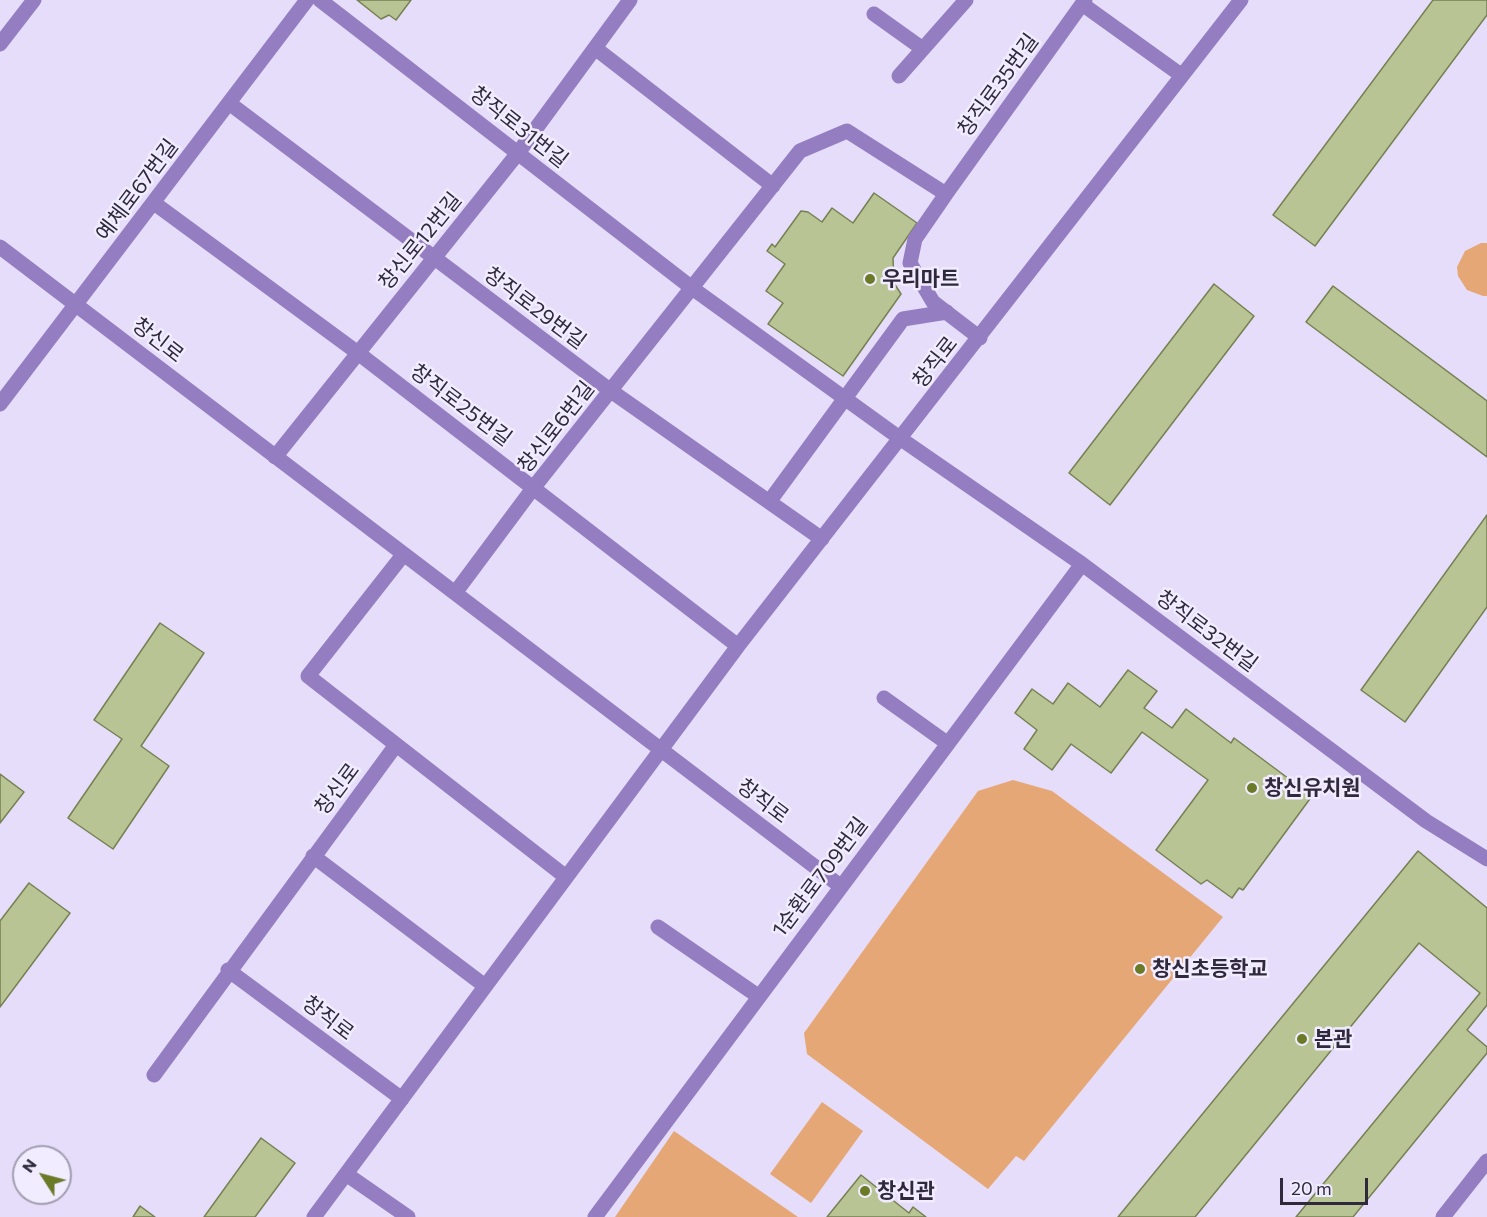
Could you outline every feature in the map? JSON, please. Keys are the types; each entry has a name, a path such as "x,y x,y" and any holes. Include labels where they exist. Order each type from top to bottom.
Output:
{"street":[{"path":"0,44 34,0"},
{"name":"예체로67번길","path":"0,404 307,0"},
{"name":"창직로31번길","path":"320,0 692,288 901,439"},
{"name":"창신로12번길","path":"274,457 518,153 630,0"},
{"path":"899,76 966,0"},
{"name":"창직로","path":"314,1217 738,646 1241,0"},
{"path":"1083,2 1181,75"},
{"name":"창직로35번길","path":"980,338 933,302 910,263 915,239 1083,2"},
{"path":"874,14 923,49"},
{"path":"595,48 773,186"},
{"name":"창직로29번길","path":"229,103 611,391 822,539"},
{"path":"692,288 800,152 847,131 946,194"},
{"name":"창직로25번길","path":"154,203 358,353 738,646"},
{"name":"창신로","path":"0,247 660,750"},
{"name":"창신로6번길","path":"455,593 534,488 692,288"},
{"path":"769,502 903,319 947,312"},
{"name":"창직로32번길","path":"901,439 1082,564 1426,821 1487,859"},
{"path":"403,555 308,676 566,877"},
{"name":"1순환로709번길","path":"595,1217 839,885 1082,564"},
{"path":"884,698 946,743"},
{"name":"창신로","path":"154,1075 228,970 396,745"},
{"name":"창직로","path":"660,750 839,885"},
{"path":"313,856 485,986"},
{"path":"657,927 758,996"},
{"name":"창직로","path":"228,970 402,1099"},
{"path":"1443,1217 1487,1161"},
{"path":"346,1174 408,1217"}],"shaded area":[{"path":"1481,243 1487,243 1487,296 1467,290 1458,276 1457,267 1465,251"},
{"path":"1013,780 1052,791 1223,917 1024,1161 1016,1156 988,1189 807,1054 804,1033 978,791"},
{"path":"822,1102 863,1131 811,1203 770,1174"},
{"path":"674,1131 798,1217 615,1217"}],"building":[{"path":"357,0 411,0 396,20 389,15 381,19"},
{"path":"1433,0 1487,0 1487,15 1315,246 1273,215"},
{"path":"874,193 917,223 893,258 894,283 901,294 843,376 768,324 783,303 766,291 785,264 767,251 772,244 775,247 801,211 808,212 822,222 832,208 853,223"},
{"path":"1214,284 1254,316 1110,505 1069,473"},
{"path":"1333,286 1487,401 1487,457 1306,322"},
{"path":"1487,515 1487,607 1405,722 1361,690"},
{"path":"160,623 204,653 141,746 169,766 113,849 68,818 122,739 94,720"},
{"name":"창신유치원","path":"1128,670 1157,691 1144,708 1172,728 1186,709 1231,743 1234,738 1312,796 1243,890 1239,888 1232,898 1207,880 1201,884 1156,850 1208,780 1142,732 1111,773 1071,744 1052,770 1024,749 1037,730 1015,713 1032,689 1053,704 1068,683 1100,707"},
{"path":"0,774 24,792 0,823"},
{"name":"본관","path":"1418,851 1487,908 1487,1005 1467,1030 1487,1047 1487,1053 1353,1217 1296,1217 1480,993 1419,943 1195,1217 1118,1217"},
{"path":"29,883 70,913 0,1007 0,921"},
{"path":"261,1138 295,1163 255,1217 204,1217"},
{"name":"창신관","path":"861,1175 909,1213 913,1207 926,1217 827,1217"},
{"path":"140,1206 155,1217 133,1217"}],"place":[{"name":"우리마트","path":"870,279"},
{"name":"창신유치원","path":"1252,788"},
{"name":"창신초등학교","path":"1140,969"},
{"name":"본관","path":"1302,1039"},
{"name":"창신관","path":"865,1191"}]}
